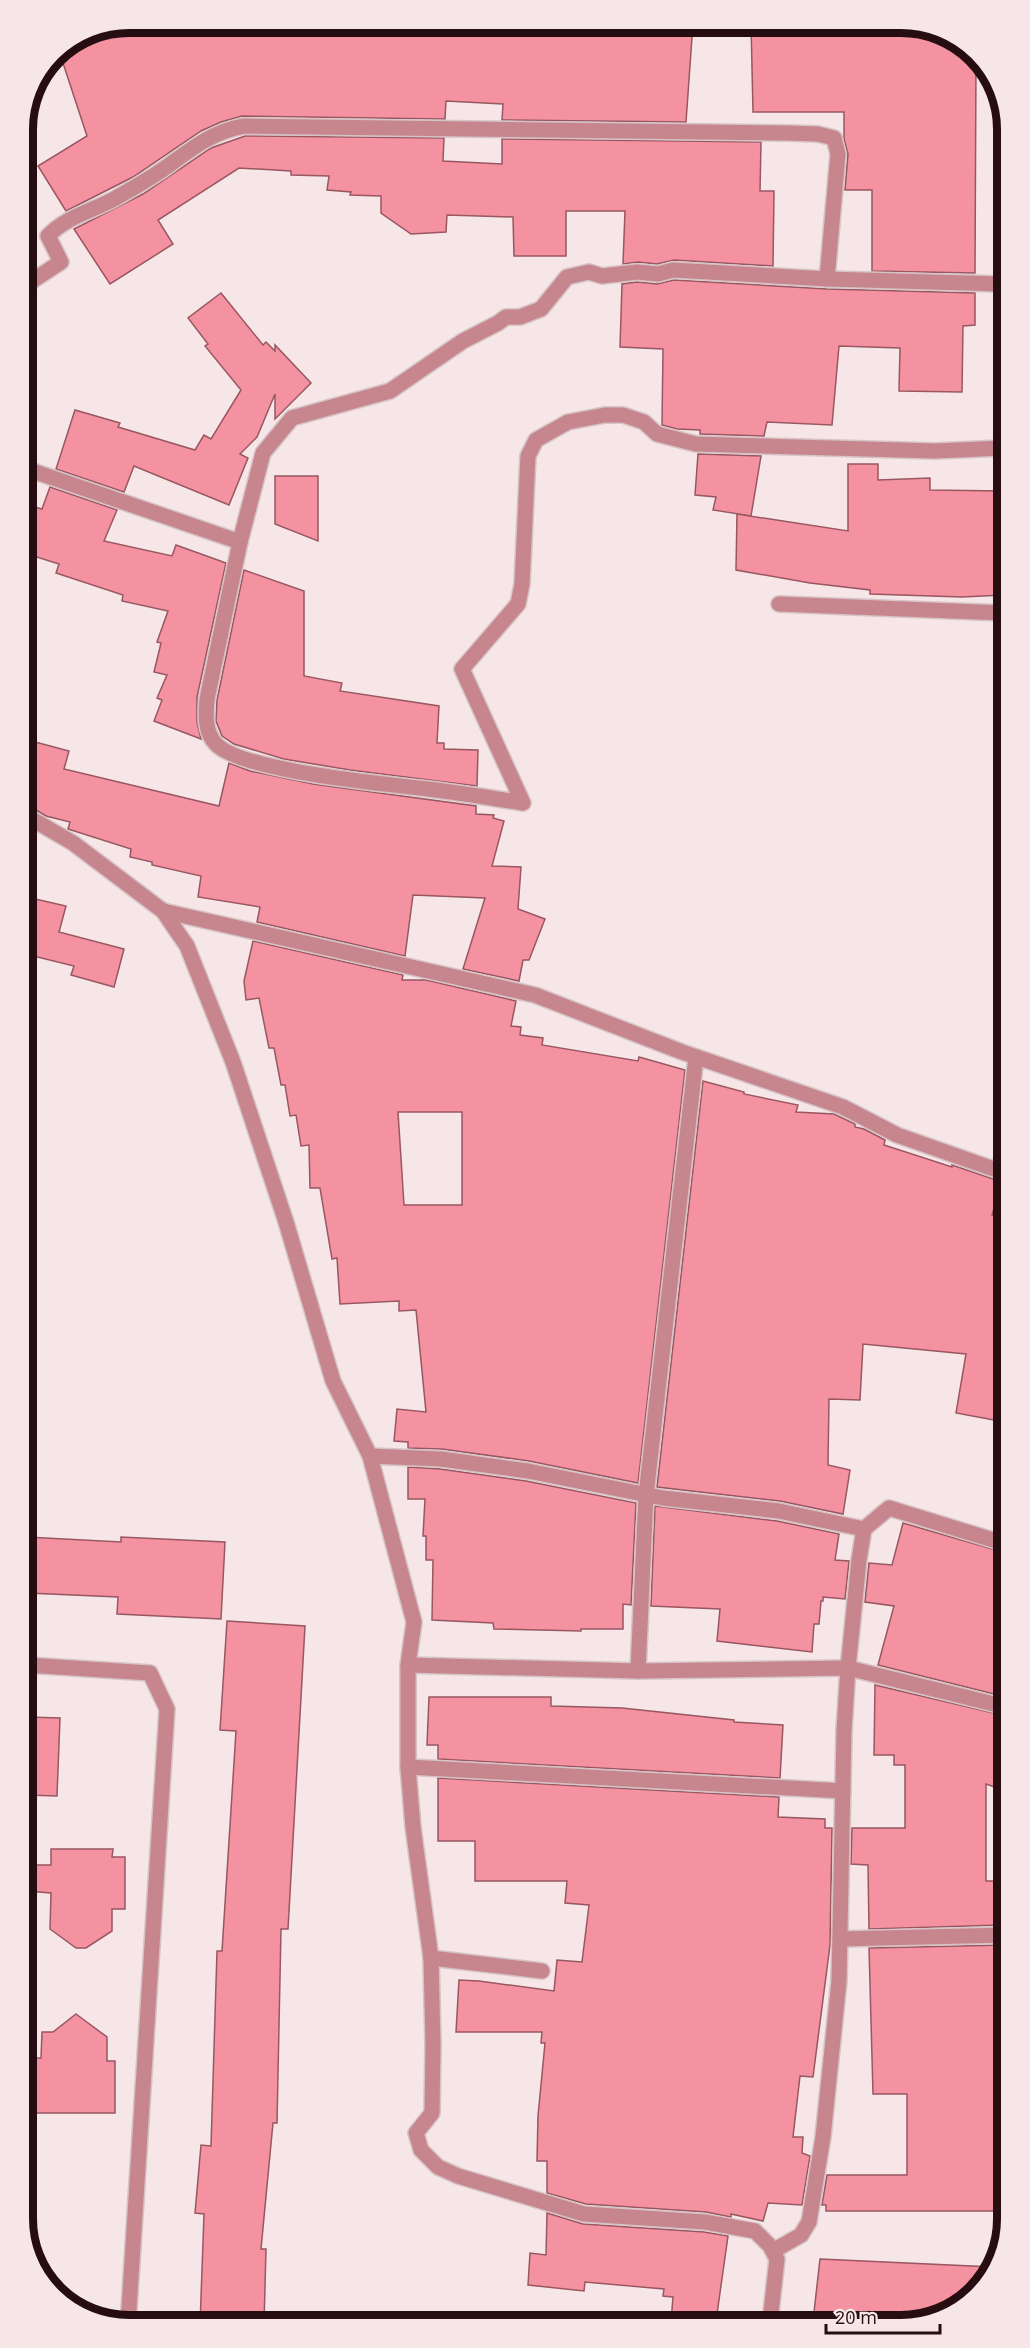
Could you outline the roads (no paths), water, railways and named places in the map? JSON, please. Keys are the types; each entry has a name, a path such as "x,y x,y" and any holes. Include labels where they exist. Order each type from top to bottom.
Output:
{"street":[{"path":"33,281 62,262 48,236 56,229 84,211 115,199 192,147 224,129 244,126 818,134 834,138 838,154 827,279"},
{"path":"997,284 827,279 673,270 658,274 637,272 602,276 588,272 567,278 541,309 520,317 506,317 463,341 390,391 292,418 263,453 240,542 207,699 206,724 214,742 227,753 308,773 523,803 462,669 518,604 524,546 528,456 536,440 568,422 605,415 623,415 644,422 657,434 696,444 935,451 997,448"},
{"path":"33,471 240,542"},
{"path":"779,604 997,614"},
{"path":"33,820 73,843 163,911 187,946 233,1062 286,1222 333,1381 370,1456 414,1622 408,1665 408,1767 413,1827 431,1958 433,2045 432,2113 416,2133 421,2150 438,2167 458,2176 584,2214 705,2222 755,2231 777,2259 771,2315"},
{"path":"163,911 535,995 696,1057 843,1107 897,1136 997,1170"},
{"path":"638,1671 646,1495 696,1057"},
{"path":"370,1456 441,1459 528,1471 646,1495 779,1511 864,1529"},
{"path":"773,2251 801,2235 809,2222 823,2137 839,1981 848,1668 864,1529 889,1508 997,1541"},
{"path":"33,1665 150,1673 167,1709 129,2315"},
{"path":"408,1665 638,1671 848,1668 997,1705"},
{"path":"408,1767 843,1791"},
{"path":"840,1939 997,1935"},
{"path":"431,1958 542,1971"}]}
